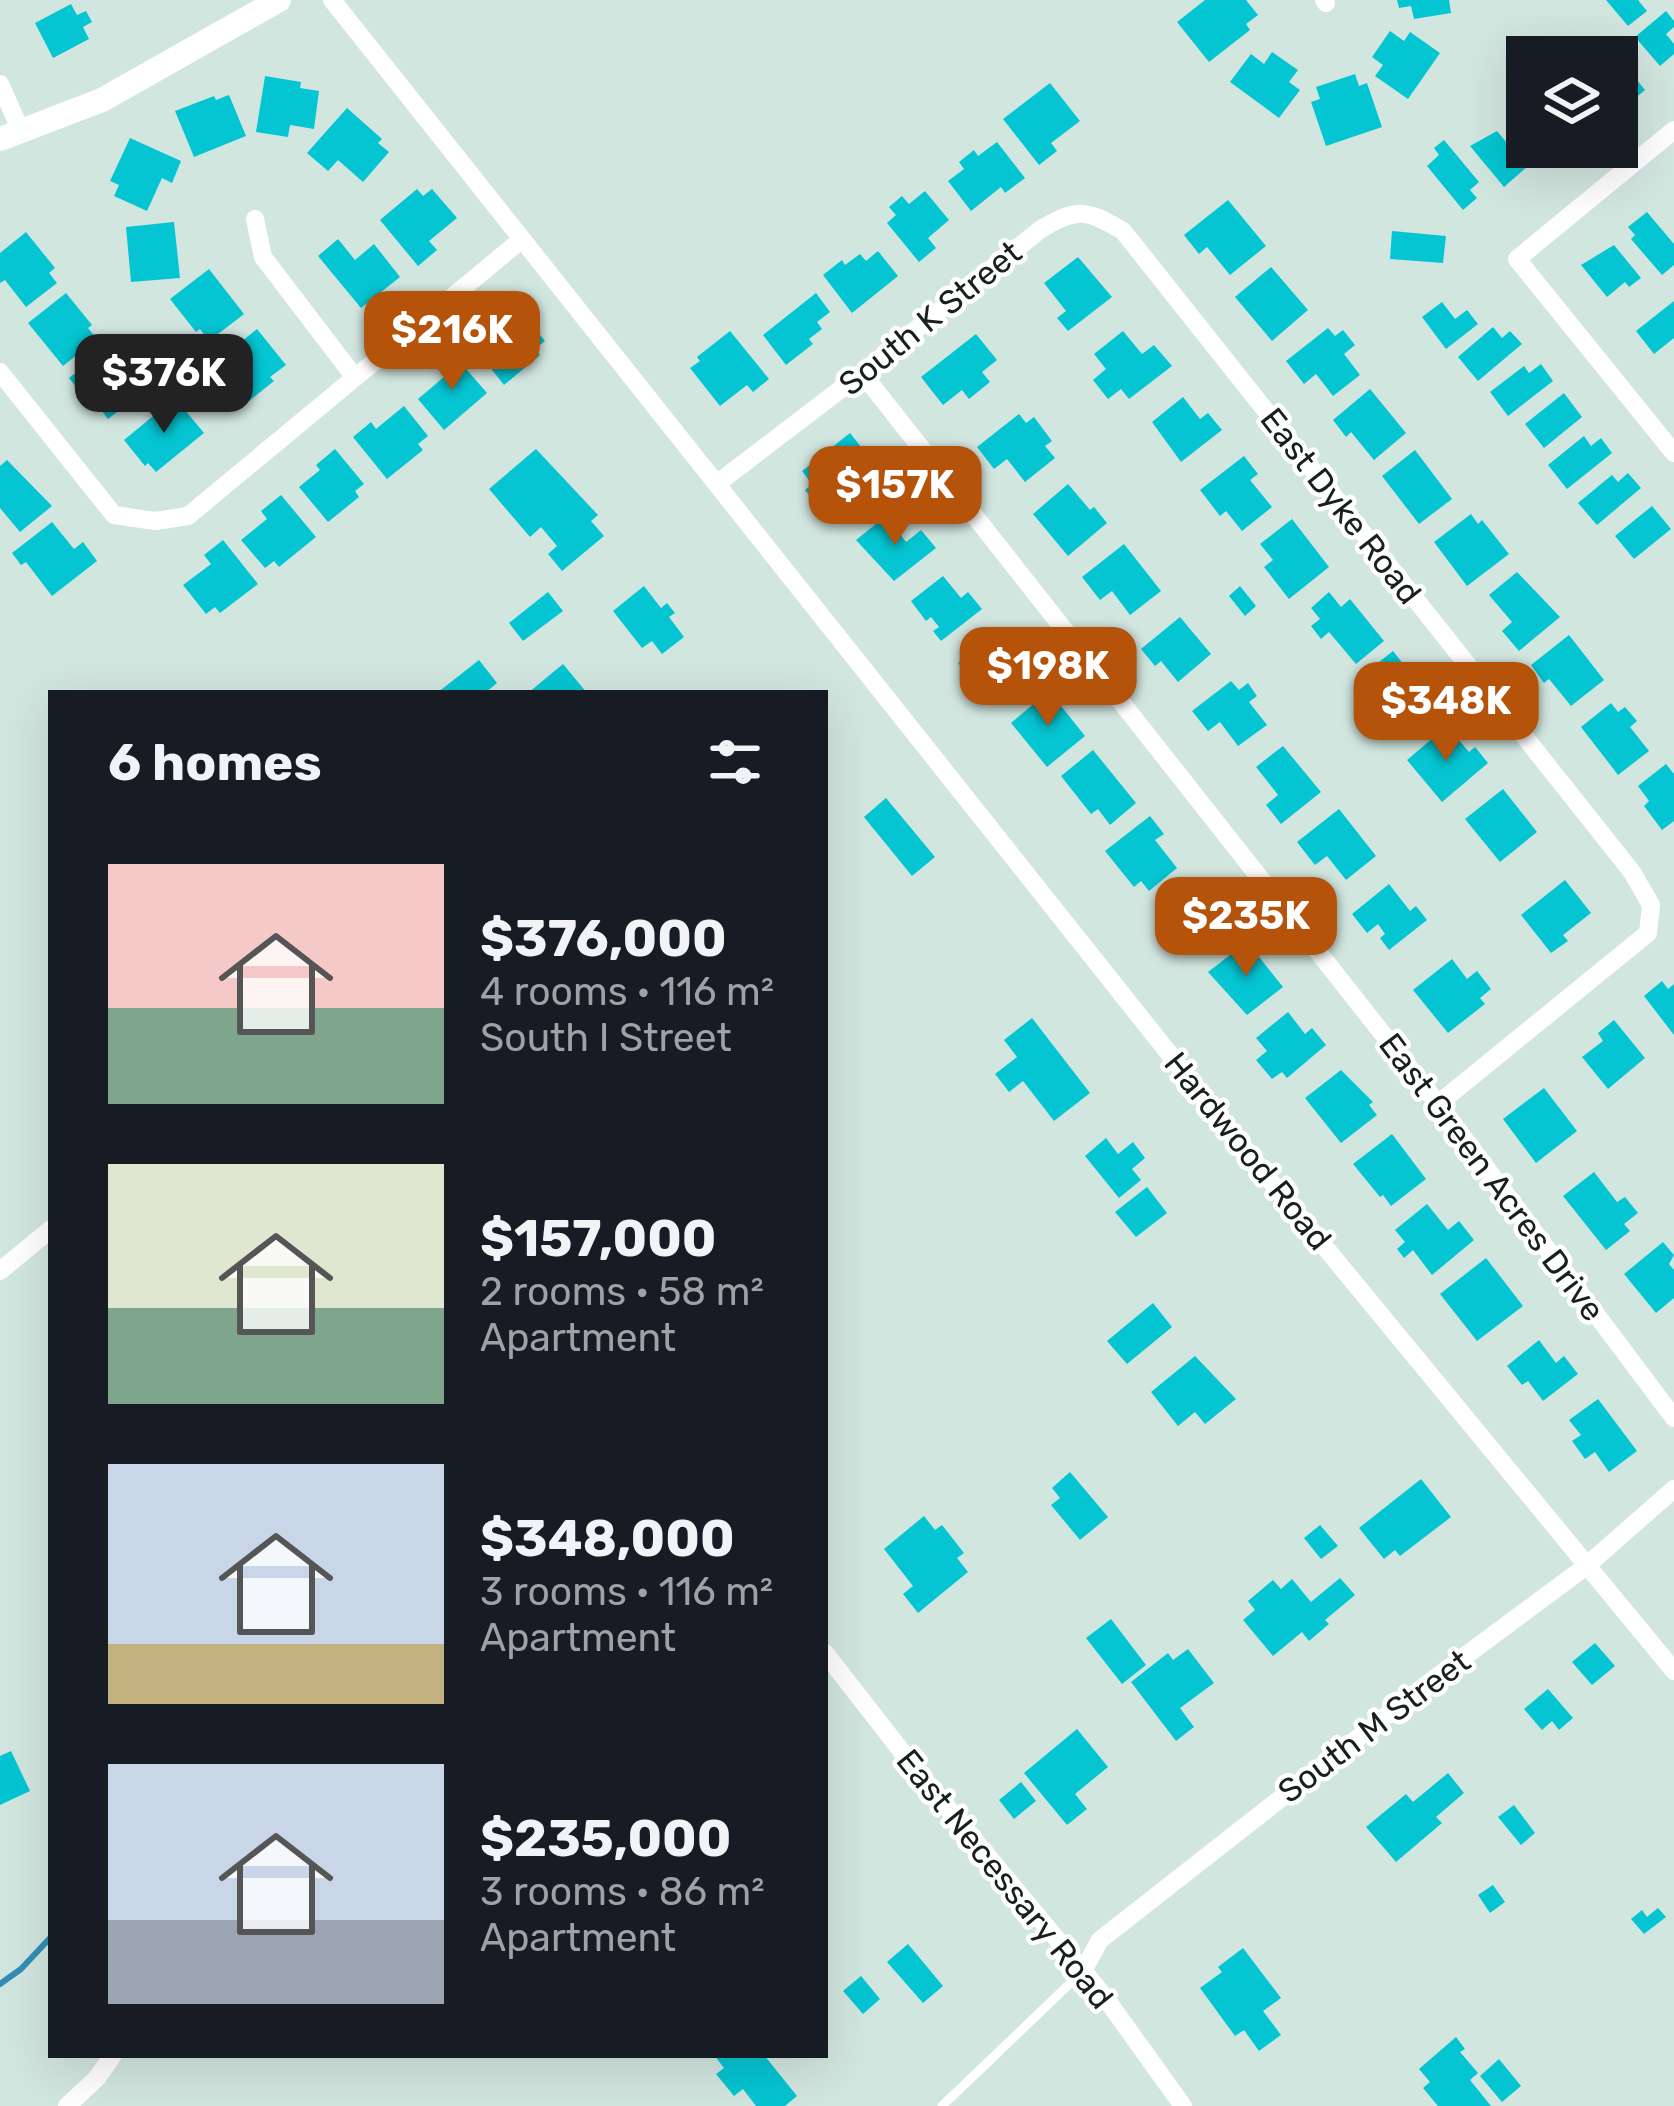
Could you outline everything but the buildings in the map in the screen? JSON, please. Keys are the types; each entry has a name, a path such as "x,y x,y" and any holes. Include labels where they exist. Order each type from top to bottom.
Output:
{"street":[{"name":"Hardwood Road","path":"332,0 1268,1178 1674,1672"},
{"path":"0,84 10,135 102,100 266,4"},
{"path":"1674,130 1517,259 1674,452"},
{"name":"South K Street","path":"718,482 1040,229 1064,216 1090,212"},
{"name":"East Dyke Road","path":"1090,212 1123,231 1632,872 1651,905 1648,933 1438,1104"},
{"path":"255,219 263,257 353,375"},
{"path":"0,372 113,515 154,521 188,515 521,240"},
{"name":"East Green Acres Drive","path":"862,373 1438,1104 1674,1418"},
{"path":"0,1271 48,1231"},
{"name":"South M Street","path":"1083,1971 1100,1940 1144,1904 1586,1567 1674,1489"},
{"name":"East Necessary Road","path":"828,1658 1083,1971 1183,2106"},
{"path":"67,2106 111,2058"}],"lane":[{"path":"942,2106 1083,1971"}],"waterway":[{"path":"0,1984 48,1940"}]}
